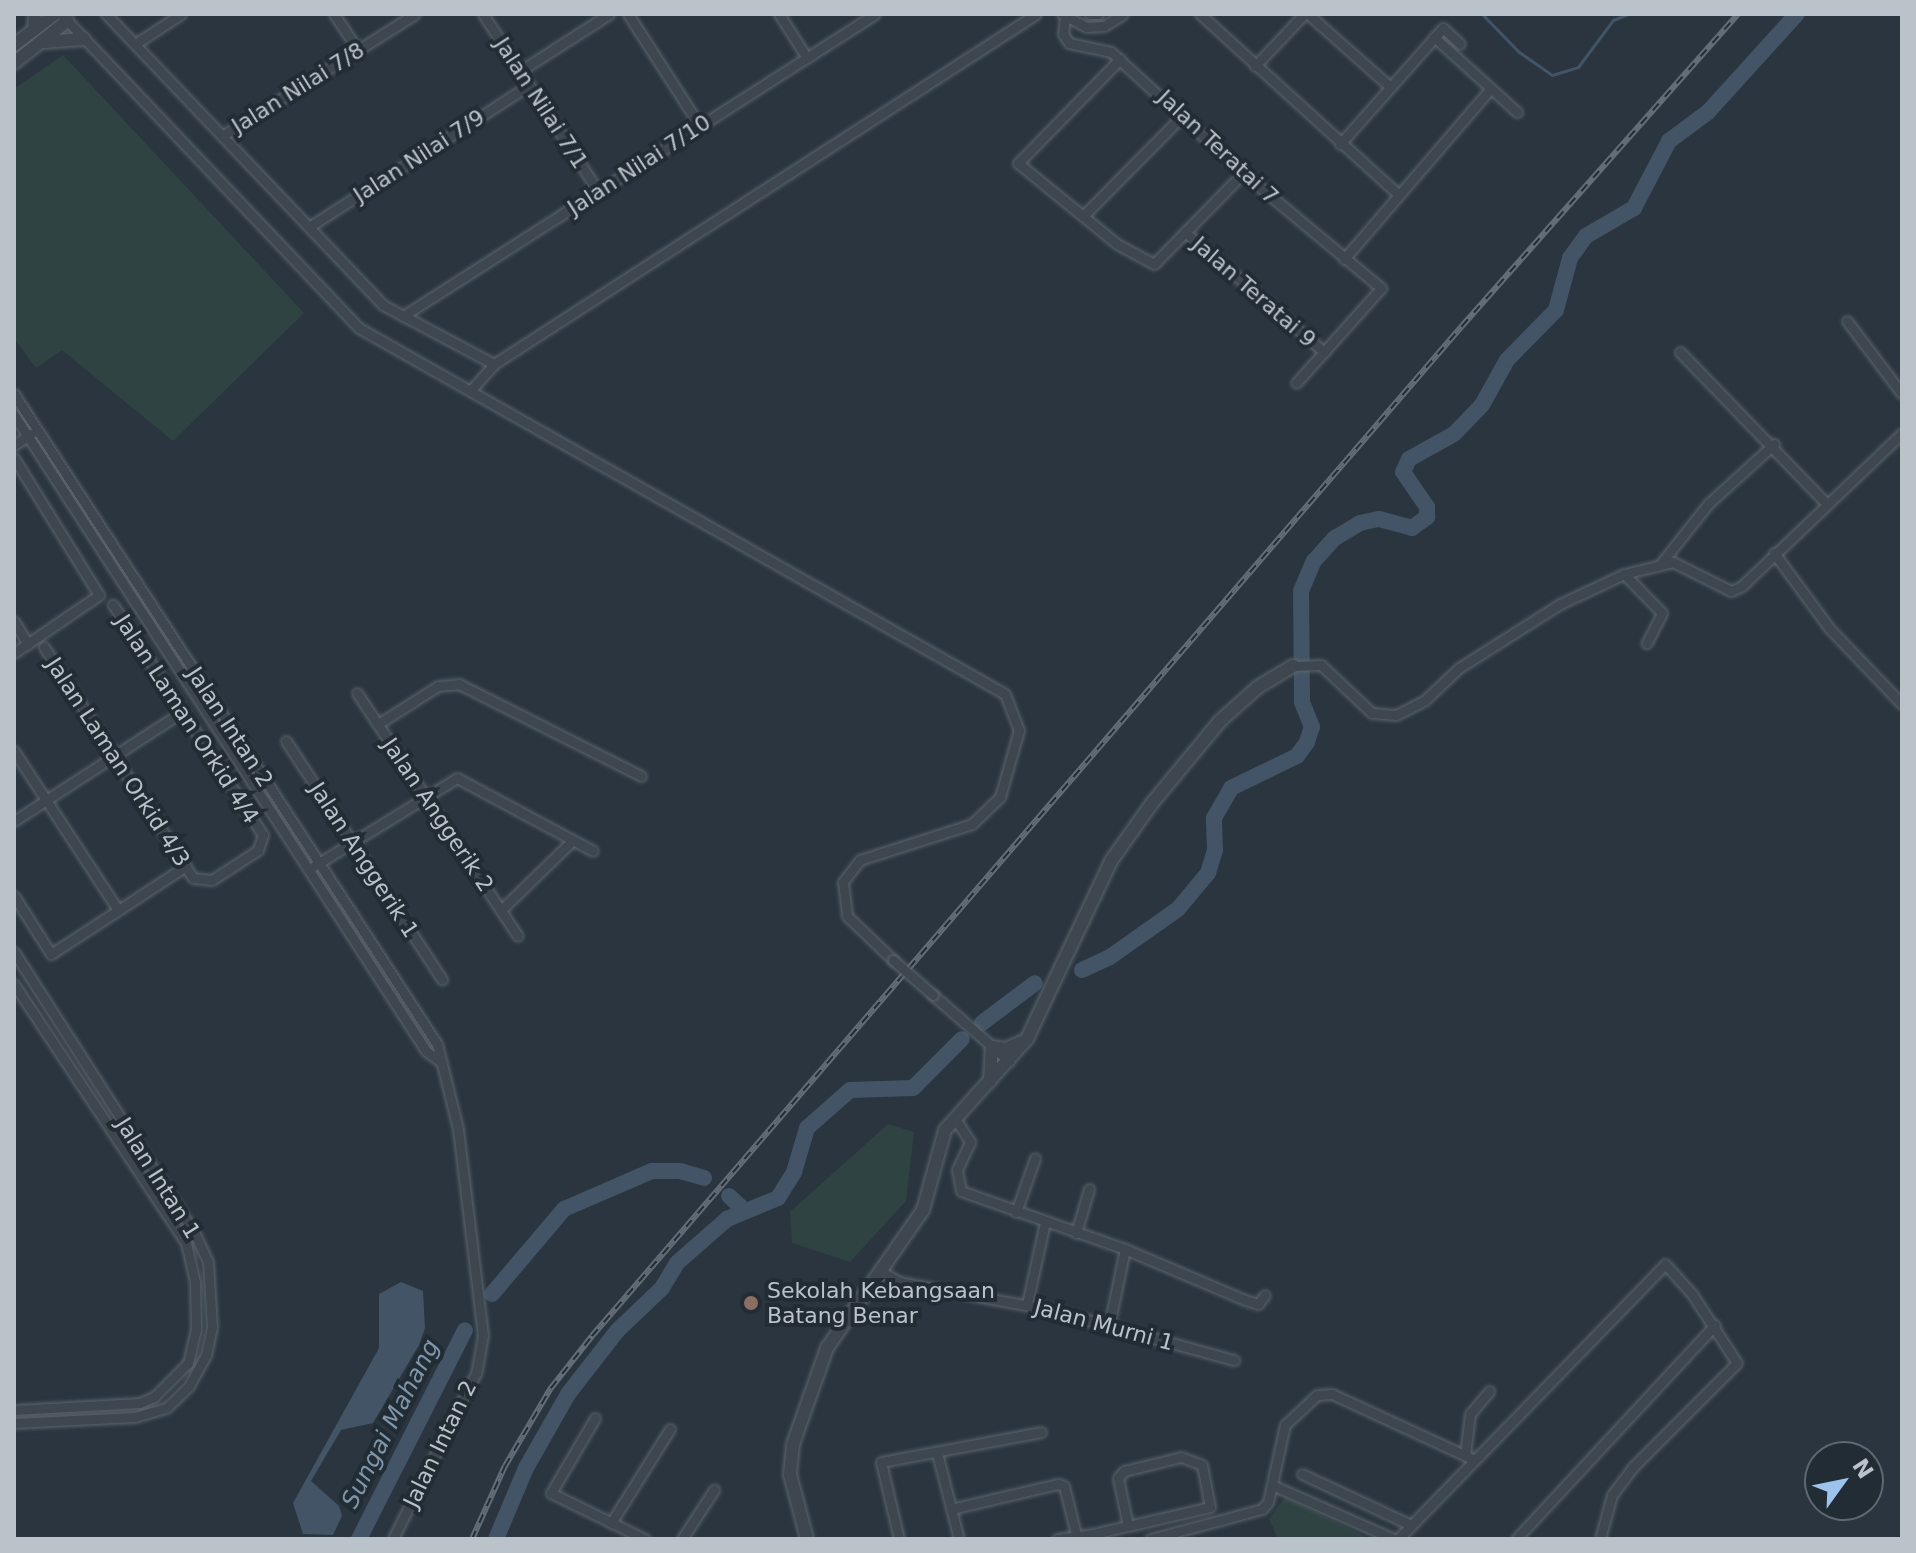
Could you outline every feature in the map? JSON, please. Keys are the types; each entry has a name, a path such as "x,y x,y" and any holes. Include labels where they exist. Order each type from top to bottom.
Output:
{"street":[{"path":"34,30 35,14"},
{"path":"106,14 383,305 494,364"},
{"path":"135,44 181,14"},
{"path":"334,14 358,50"},
{"name":"Jalan Nilai 7/8","path":"222,136 415,14"},
{"name":"Jalan Nilai 7/1","path":"483,14 598,191"},
{"path":"520,71 609,14"},
{"path":"628,14 700,126"},
{"path":"779,14 807,58"},
{"name":"Jalan Nilai 7/10","path":"403,316 875,14"},
{"path":"470,391 494,364 1036,14"},
{"path":"1090,14 1098,14"},
{"path":"1063,15 1095,27 1123,14"},
{"path":"1200,14 1398,194"},
{"path":"1255,66 1306,14 1389,86"},
{"name":"Jalan Teratai 7","path":"1063,15 1063,34 1069,43 1111,52 1120,59 1243,173 1381,288 1324,352"},
{"path":"14,45 61,16"},
{"path":"61,16 359,328 1005,694 1019,730 1000,797 972,824 860,860 843,882 847,916 1009,1061"},
{"path":"14,63 40,43 61,16"},
{"path":"1340,144 1443,28 1460,44"},
{"path":"1434,37 1517,112"},
{"path":"40,43 84,39"},
{"path":"1120,59 1018,163 1136,258 1154,264 1243,173"},
{"name":"Jalan Nilai 7/9","path":"309,227 529,85"},
{"path":"1344,259 1490,89"},
{"path":"1083,216 1182,116"},
{"name":"Jalan Teratai 9","path":"1185,232 1324,352"},
{"path":"1847,321 1902,394"},
{"path":"1296,383 1324,352"},
{"path":"1680,352 1774,444 1826,503"},
{"name":"Jalan Intan 2","path":"14,394 437,1044 458,1129 483,1335 476,1373 393,1539"},
{"name":"Jalan Intan 2","path":"14,415 426,1051 441,1062"},
{"path":"14,445 37,430"},
{"path":"807,1539 790,1474 793,1444 827,1348 923,1210 945,1130 1027,1039 1119,849 1220,721 1279,670 1307,664 1331,671 1372,713 1396,715 1425,700 1459,668 1560,604 1624,574 1662,562 1685,566 1731,591 1742,586 1902,433"},
{"path":"1662,562 1709,503 1774,444"},
{"path":"14,458 99,590 97,599 14,653"},
{"path":"1774,553 1829,628 1902,704"},
{"path":"1624,574 1662,613 1647,643"},
{"name":"Jalan Laman Orkid 4/4","path":"113,605 263,835 258,850 234,866"},
{"path":"14,621 28,644"},
{"name":"Jalan Laman Orkid 4/3","path":"44,647 186,866 203,882 234,866"},
{"path":"378,724 438,686 459,684 641,776"},
{"name":"Jalan Anggerik 2","path":"357,693 518,936"},
{"path":"14,821 182,712"},
{"name":"Jalan Anggerik 1","path":"286,741 442,979"},
{"path":"14,751 118,910"},
{"path":"308,870 425,796 464,778 593,851"},
{"path":"501,910 573,840"},
{"path":"14,896 51,954 186,866"},
{"name":"Jalan Intan 1","path":"14,1423 135,1417 166,1408 189,1386 206,1355 212,1327 208,1262 195,1234 15,957"},
{"name":"Jalan Intan 1","path":"14,984 186,1243 195,1282 196,1329 188,1363 154,1397 140,1403 14,1410"},
{"path":"992,1047 1006,1049 1027,1039"},
{"path":"990,1081 992,1047"},
{"path":"954,1117 970,1142 956,1184 961,1191 1125,1249 1245,1300 1258,1304 1265,1295"},
{"path":"1016,1212 1035,1158"},
{"path":"1076,1233 1089,1189"},
{"path":"1027,1304 1045,1222"},
{"path":"1109,1326 1125,1249"},
{"path":"1272,1485 1396,1539 1470,1458 1665,1264 1715,1325 1737,1363 1633,1467 1612,1495 1600,1539"},
{"name":"Jalan Murni 1","path":"882,1272 899,1282 1027,1304 1234,1360"},
{"path":"1516,1539 1715,1325"},
{"path":"1470,1458 1470,1414 1489,1391"},
{"path":"1150,1539 1257,1511 1268,1502 1285,1425 1317,1395 1332,1394 1470,1458"},
{"path":"595,1418 553,1486 554,1496 645,1539"},
{"path":"611,1523 670,1429"},
{"path":"899,1539 881,1462 921,1451 937,1453 1041,1432"},
{"path":"937,1453 959,1539"},
{"path":"1057,1539 1128,1526 1210,1507 1202,1465 1181,1457 1124,1471 1118,1478 1128,1526"},
{"path":"1302,1474 1411,1525"},
{"path":"951,1509 1058,1484 1064,1486 1076,1534"},
{"path":"682,1539 714,1490"}],"green space":[{"path":"63,55 304,313 173,441 62,350 36,368 14,338 14,89"},
{"path":"888,1124 914,1132 906,1201 850,1262 792,1243 790,1212"},
{"path":"1285,1497 1370,1539 1278,1539 1269,1519"}],"water":[{"path":"401,1282 423,1291 425,1328 419,1345 373,1423 341,1430 311,1481 339,1506 342,1516 333,1535 303,1534 293,1503 379,1348 379,1294"}],"waterway":[{"path":"1482,14 1519,52 1552,75 1578,67 1613,20 1628,14"},
{"path":"1082,970 1110,957 1178,909 1208,873 1215,850 1214,818 1231,788 1297,756 1307,742 1312,727 1302,702 1301,591 1314,561 1335,538 1360,523 1379,519 1412,528 1427,517 1427,507 1403,472 1409,459 1454,434 1482,405 1507,360 1556,310 1570,258 1586,236 1634,208 1669,141 1708,112 1797,14"},
{"path":"982,1023 1035,983"},
{"path":"496,1539 526,1468 568,1394 617,1331 662,1288 677,1263 727,1219 778,1198 794,1172 807,1128 850,1090 913,1088 962,1039"},
{"name":"Sungai Mahang","path":"492,1294 564,1209 652,1171 680,1171 704,1178"},
{"name":"Sungai Mahang","path":"729,1196 743,1209"},
{"name":"Sungai Mahang","path":"359,1539 465,1330"}],"railway":[{"path":"472,1539 505,1466 551,1388 592,1336 1462,326 1738,14"}],"place":[{"name":"Sekolah Kebangsaan Batang Benar","path":"751,1303"}]}
